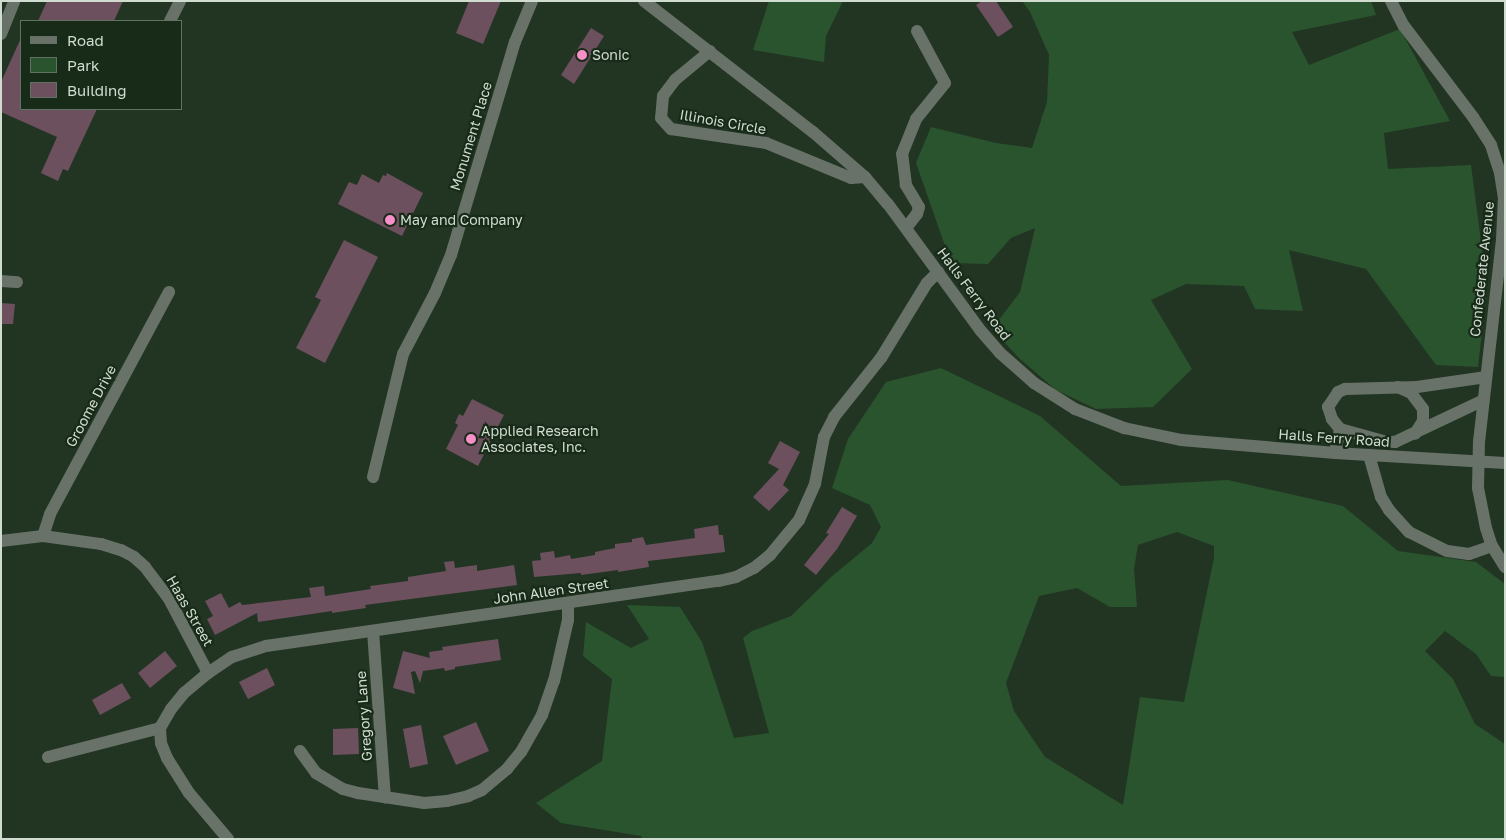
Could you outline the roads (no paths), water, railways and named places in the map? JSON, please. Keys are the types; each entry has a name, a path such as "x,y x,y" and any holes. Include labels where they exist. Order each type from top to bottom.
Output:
{"street":[{"path":"1,34 14,1"},
{"path":"170,20 180,1"},
{"name":"Monument Place","path":"373,477 403,354 439,285 451,255 515,42 532,1"},
{"name":"Halls Ferry Road","path":"644,1 813,132 864,177 906,228 981,331 1000,353 1034,383 1082,412 1124,428 1181,440 1335,453 1505,463"},
{"name":"Confederate Avenue","path":"1391,1 1404,26 1487,138 1500,173 1504,197 1502,240 1479,441 1478,488 1482,513 1492,546 1505,567"},
{"path":"906,228 917,214 919,207 906,185 902,154 916,119 945,83 917,31"},
{"name":"Illinois Circle","path":"710,51 675,80 663,96 661,118 671,129 766,143 851,178 864,177"},
{"name":"John Allen Street","path":"160,728 170,709 208,673 249,650 719,582 736,577 754,568 770,555 799,520 815,484 824,437 834,417 881,358 927,283 938,272"},
{"path":"1,280 17,282"},
{"name":"Groome Drive","path":"44,536 50,514 169,292"},
{"path":"1484,400 1395,442 1383,441 1340,429 1332,419 1328,407 1338,392 1417,387 1486,377"},
{"path":"1398,387 1411,393 1423,409 1423,421 1415,434"},
{"path":"1335,453 1340,429"},
{"path":"1369,455 1388,510 1409,532 1446,551 1469,554 1492,546"},
{"name":"Haas Street","path":"1,541 44,536 101,544 121,550 134,557 150,573 169,599 208,673"},
{"path":"300,751 316,772 330,782 343,789 385,798 424,803 461,798 482,790 507,769 532,736 542,715 554,681 566,628 568,604"},
{"name":"Gregory Lane","path":"373,631 385,798"},
{"path":"48,756 160,728 161,743 167,758 189,793 228,839"}],"place":[{"name":"Sonic","path":"582,55"},
{"name":"May and Company","path":"390,220"},
{"name":"Applied Research Associates, Inc.","path":"471,439"}]}
